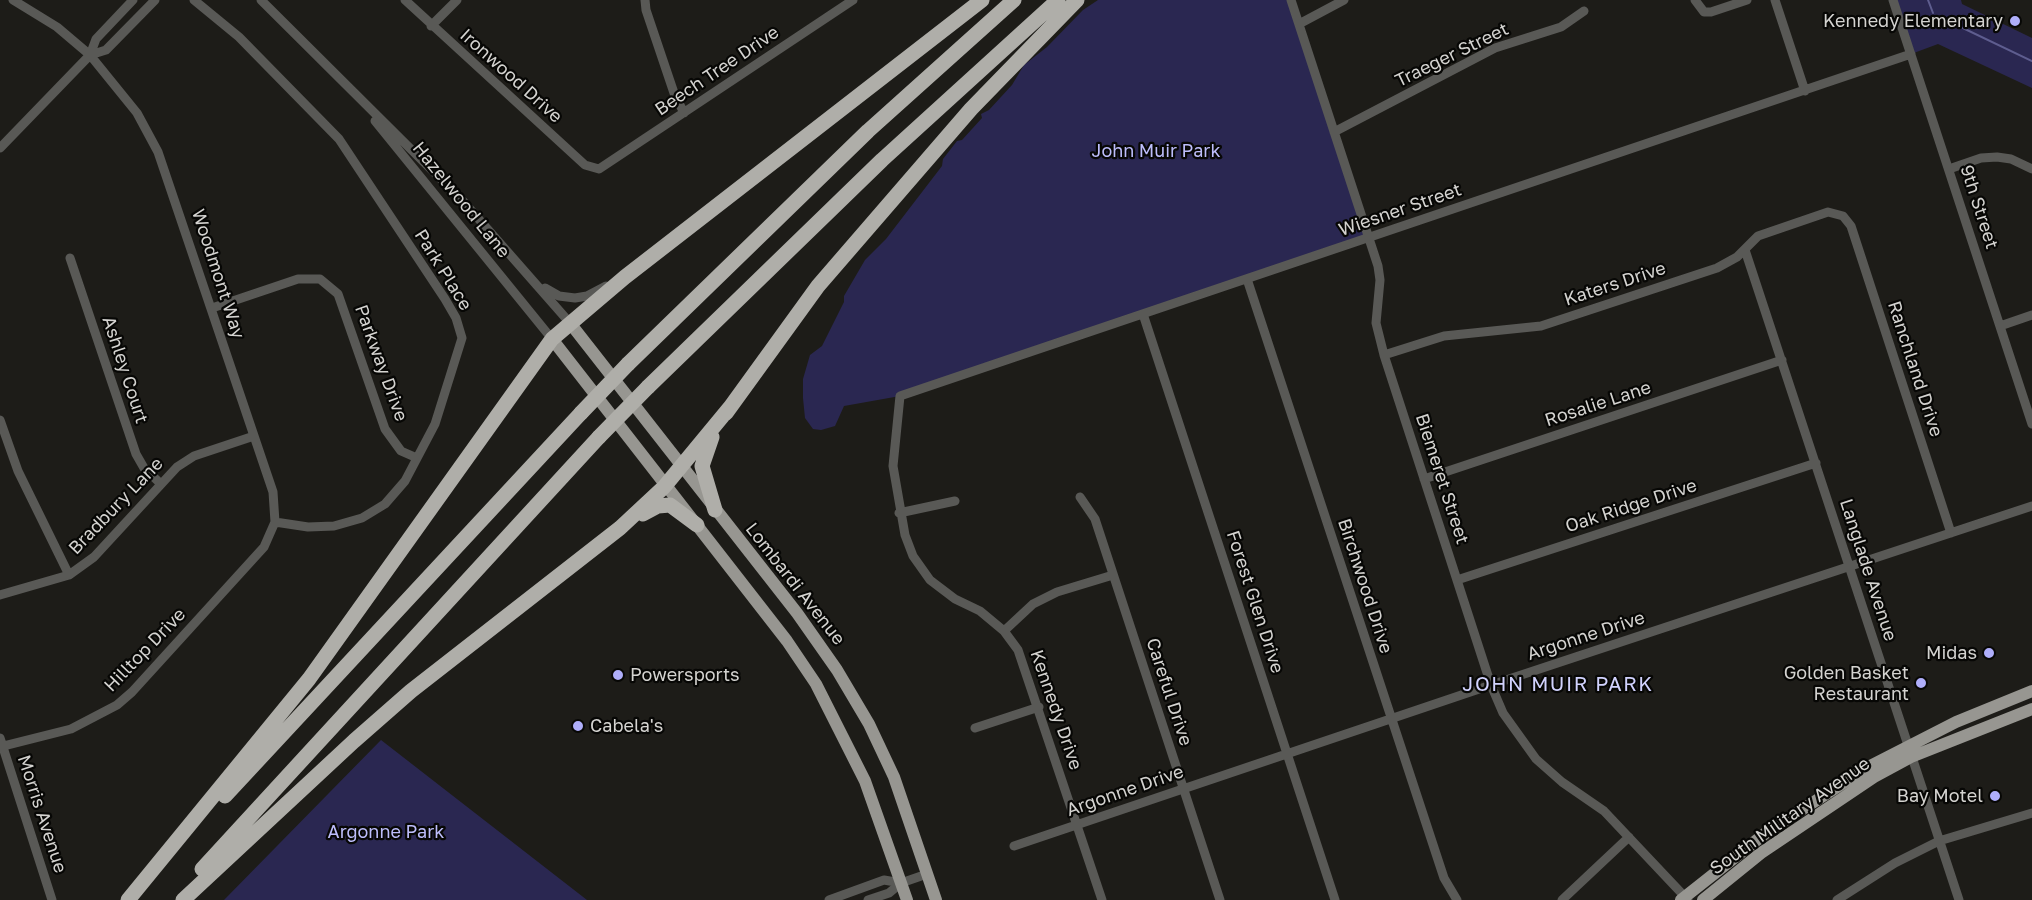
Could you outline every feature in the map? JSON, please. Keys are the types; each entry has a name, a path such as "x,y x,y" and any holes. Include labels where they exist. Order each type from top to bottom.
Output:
{"highway":[{"path":"132,896 309,679 552,339 625,277 982,0"},
{"path":"132,896 628,364 868,131 1014,0"},
{"path":"174,900 599,437 648,387 882,160 1058,0"},
{"path":"183,900 345,748 411,691 620,528 666,485 730,406 824,279 972,109 1077,0"},
{"path":"715,510 704,474 703,458 730,406"},
{"path":"620,528 648,511 664,505 677,508 697,525"}],"main road":[{"name":"Lombardi Avenue","path":"570,323 809,629 858,705 898,786 936,900"},
{"path":"552,339 787,641 829,705 865,781 907,900"},
{"name":"South Military Avenue","path":"1703,900 1761,853 1909,751 2032,691"},
{"name":"South Military Avenue","path":"1684,899 1767,832 1870,766 2032,709"}],"street":[{"name":"Woodmont Way","path":"13,0 57,27 90,55 137,113 158,152 273,492 275,522"},
{"path":"0,148 4,137 90,55 96,39 133,0"},
{"path":"90,55 106,50 155,0"},
{"name":"Park Place","path":"194,0 239,37 339,139 456,318 462,338 435,424 405,481 385,504 362,518 334,526 308,527 275,522"},
{"name":"Hazelwood Lane","path":"261,0 462,200 570,323"},
{"name":"Ironwood Drive","path":"405,0 585,165 599,169"},
{"path":"431,26 457,0"},
{"path":"645,0 646,10 671,83 684,113"},
{"name":"Beech Tree Drive","path":"599,169 853,0"},
{"name":"Biemeret Street","path":"1291,0 1369,238 1380,280 1376,323 1384,355 1491,685 1512,728 1536,759 1562,782 1604,811 1684,899"},
{"path":"1299,24 1344,0"},
{"path":"1695,0 1704,12 1747,0"},
{"path":"1775,0 1804,91"},
{"name":"9th Street","path":"1893,0 2000,326 2027,393 2032,424"},
{"name":"Traeger Street","path":"1334,132 1495,48 1561,27 1584,11"},
{"name":"Wiesner Street","path":"900,396 1911,54"},
{"name":"Hazelwood Lane","path":"342,82 552,339"},
{"path":"1949,169 1980,158 1996,157 2011,159 2032,169"},
{"name":"Katers Drive","path":"1384,355 1444,336 1540,326 1717,268 1745,250 1758,236 1828,212 1843,216"},
{"name":"Ranchland Drive","path":"1843,216 1851,226 1951,533"},
{"name":"Langlade Avenue","path":"1745,250 1959,900"},
{"name":"Ashley Court","path":"70,258 136,454 144,468 161,484"},
{"path":"536,282 553,294 575,298 587,296 625,277"},
{"name":"Parkway Drive","path":"212,308 298,279 320,279 339,294 385,429 401,451 417,458"},
{"name":"Birchwood Drive","path":"1247,279 1443,878 1457,900"},
{"name":"Forest Glen Drive","path":"1143,314 1335,900"},
{"path":"2000,326 2032,315"},
{"name":"Rosalie Lane","path":"1424,479 1782,360"},
{"name":"Kennedy Drive","path":"900,396 893,466 899,513 913,556 930,580 955,599 980,611 1004,631 1025,663 1102,900"},
{"path":"0,420 18,471 69,575"},
{"name":"Bradbury Lane","path":"0,595 69,575 94,557 177,467 194,456 255,436"},
{"name":"Oak Ridge Drive","path":"1457,580 1816,462"},
{"name":"Careful Drive","path":"1080,497 1095,519 1220,900"},
{"path":"899,513 955,501"},
{"name":"Argonne Drive","path":"1014,846 2032,506"},
{"name":"Hilltop Drive","path":"1,744 71,729 117,705 132,692 264,547 275,522"},
{"path":"1004,631 1034,604 1057,592 1113,575"},
{"path":"975,728 1039,707"},
{"name":"Morris Avenue","path":"1,744 52,900"},
{"path":"1842,898 1895,862 1939,841 2032,813"},
{"path":"1562,900 1629,837"},
{"path":"868,900 889,893 901,883 927,874"},
{"path":"829,900 884,880 901,883"}],"green space":[{"name":"John Muir Park","path":"1098,0 1291,0 1369,238 900,396 844,406 835,426 821,430 813,429 805,418 803,398 803,379 810,355 822,346 844,302 844,296 865,260 886,239 942,166 943,159 957,141 962,140 982,118 981,114 989,110 1012,85 1024,65 1047,47 1083,10"},
{"path":"1893,0 1961,0 1962,4 2032,38 2032,88 1938,44 1911,54"},
{"name":"Argonne Park","path":"381,740 587,900 224,900"}],"waterway":[{"path":"1928,0 1933,13"},
{"path":"1944,19 2032,61"}],"place":[{"name":"Kennedy Elementary","path":"2015,21"},
{"name":"Midas","path":"1989,653"},
{"name":"Powersports","path":"618,675"},
{"name":"Golden Basket Restaurant","path":"1921,683"},
{"name":"Cabela's","path":"578,726"},
{"name":"Bay Motel","path":"1995,796"}],"district":[{"name":"JOHN MUIR PARK","path":"1558,685"}]}
